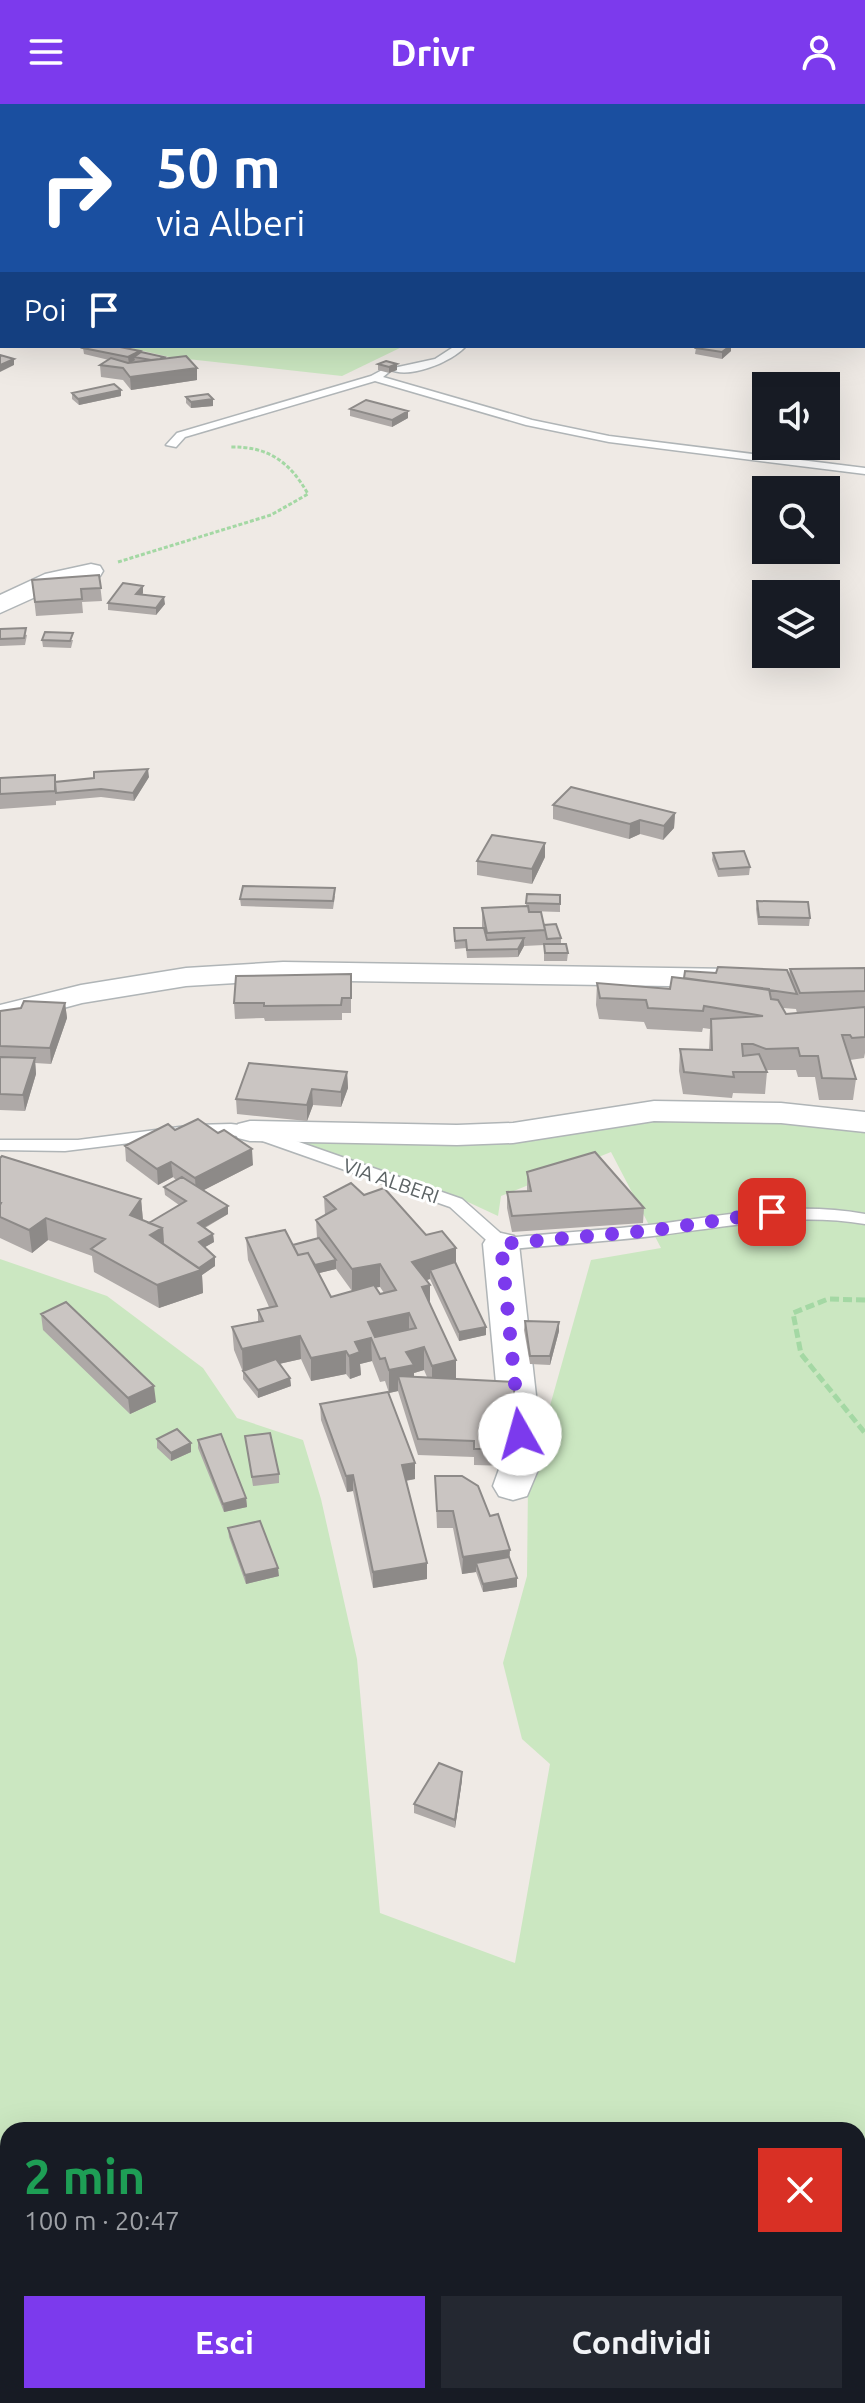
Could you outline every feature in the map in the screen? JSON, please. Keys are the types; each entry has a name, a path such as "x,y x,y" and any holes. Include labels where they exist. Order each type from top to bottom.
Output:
{"street":[{"path":"0,605 54,579 91,571"},
{"path":"0,1015 81,994 186,977 283,971 769,979"},
{"path":"250,1131 457,1135 513,1133 654,1111 781,1113 865,1122"},
{"path":"501,1244 523,1458 513,1486"}],"lane":[{"path":"172,445 181,435 384,373 426,366 459,348"},
{"path":"384,373 530,423 609,439 865,471"},
{"name":"VIA ALBERI","path":"0,1145 25,1147 104,1143 167,1131 219,1126 250,1131 456,1203 501,1244"},
{"path":"501,1244 656,1230 772,1212 840,1213 865,1219"}],"path":[{"path":"91,571 271,515 308,494 300,478 284,459 269,450 236,446 190,450 172,445"},
{"path":"865,1300 828,1299 793,1313 801,1354 865,1433"}],"green space":[{"path":"131,348 400,348 342,376 169,357"},
{"path":"655,1117 736,1119 865,1130 865,2122 0,2122 0,1259 107,1296 203,1368 237,1418 303,1440 321,1499 357,1659 380,1913 515,1963 550,1764 522,1739 503,1663 527,1576 528,1484 591,1260 661,1248 611,1152 501,1196 498,1216 455,1196 286,1137"}],"building":[{"path":"83,348 140,351 128,357"},
{"path":"696,348 727,348 722,352"},
{"path":"141,352 164,357 151,360 134,357"},
{"path":"0,355 14,359 0,365"},
{"path":"186,356 197,368 130,377 123,368 100,365 111,358 128,363"},
{"path":"386,361 397,364 389,367 378,364"},
{"path":"114,384 121,390 78,399 72,393"},
{"path":"208,394 213,399 191,402 186,397"},
{"path":"366,400 408,411 392,420 350,409"},
{"path":"99,575 101,588 81,589 82,599 35,602 32,580"},
{"path":"123,583 143,586 136,594 164,597 156,608 108,603"},
{"path":"26,628 24,638 0,639 0,629"},
{"path":"45,632 73,633 70,641 42,640"},
{"path":"148,769 133,793 101,789 56,793 55,782 94,778 94,772"},
{"path":"55,775 55,791 0,794 0,778"},
{"path":"571,787 675,813 664,826 640,820 630,824 553,805"},
{"path":"492,835 545,843 532,869 477,861"},
{"path":"744,851 750,867 719,869 713,853"},
{"path":"243,886 335,888 333,901 240,899"},
{"path":"527,894 560,895 560,904 526,903"},
{"path":"757,901 808,902 810,918 759,917"},
{"path":"528,906 529,912 541,912 545,930 487,933 482,908"},
{"path":"556,924 561,938 547,939 544,925"},
{"path":"454,928 484,928 487,940 524,938 518,949 467,950 466,940 455,941"},
{"path":"544,944 566,944 568,953 545,953"},
{"path":"718,967 787,970 797,994 684,978 685,971 716,973"},
{"path":"865,968 865,991 800,993 790,969"},
{"path":"351,974 351,998 342,998 341,1005 264,1006 264,1003 234,1003 236,976"},
{"path":"672,977 769,989 771,999 778,1000 786,1014 865,1007 865,1037 842,1035 856,1079 822,1078 818,1056 800,1056 798,1048 766,1049 753,1044 742,1044 743,1056 759,1054 767,1072 733,1072 734,1077 684,1072 680,1049 712,1050 711,1019 763,1016 704,1006 703,1011 648,1008 646,1000 600,998 597,983 670,989"},
{"path":"24,1001 65,1003 50,1048 0,1046 0,1011 21,1008"},
{"path":"0,1057 35,1058 23,1095 0,1094"},
{"path":"249,1063 347,1072 341,1092 312,1089 307,1105 236,1099"},
{"path":"198,1119 218,1133 224,1130 252,1149 195,1178 171,1162 157,1169 125,1146 168,1124 175,1130"},
{"path":"595,1152 644,1208 512,1216 507,1192 531,1191 527,1172"},
{"path":"2,1156 141,1199 130,1215 162,1228 150,1235 201,1270 157,1285 91,1249 105,1239 46,1218 29,1230 0,1217"},
{"path":"182,1177 228,1206 198,1223 213,1234 199,1242 215,1257 199,1268 162,1243 162,1228 149,1223 186,1201 164,1187"},
{"path":"351,1183 364,1195 384,1188 426,1235 442,1231 456,1248 412,1262 430,1285 422,1287 456,1360 432,1366 424,1347 406,1352 414,1365 389,1370 385,1358 380,1359 371,1338 355,1342 360,1352 349,1356 346,1351 311,1358 300,1336 242,1349 232,1327 263,1321 258,1310 277,1306 246,1238 285,1230 298,1255 308,1253 331,1297 374,1285 380,1294 396,1290 380,1264 352,1269 316,1220 336,1209 324,1197","holes":["409,1313 416,1328 375,1337 368,1322"]},
{"path":"319,1238 336,1260 315,1265 308,1253 298,1255 293,1245"},
{"path":"455,1262 486,1327 459,1332 430,1270"},
{"path":"66,1302 154,1386 128,1398 41,1314"},
{"path":"525,1321 559,1322 550,1356 530,1356"},
{"path":"276,1359 290,1378 258,1390 243,1371"},
{"path":"398,1376 515,1382 509,1449 474,1449 474,1441 418,1439"},
{"path":"388,1392 415,1463 402,1465 427,1563 373,1572 353,1475 346,1476 320,1404"},
{"path":"177,1429 191,1443 171,1453 157,1439"},
{"path":"270,1433 279,1474 252,1477 245,1436"},
{"path":"221,1434 246,1498 223,1504 198,1440"},
{"path":"435,1476 462,1476 478,1486 490,1516 498,1514 510,1550 463,1557 453,1511 437,1511"},
{"path":"260,1521 278,1568 245,1575 228,1528"},
{"path":"509,1557 517,1578 483,1584 476,1563"},
{"path":"439,1763 462,1772 455,1820 414,1804"}],"route":[{"path":"520,1434 501,1244 656,1230 772,1212"}]}
